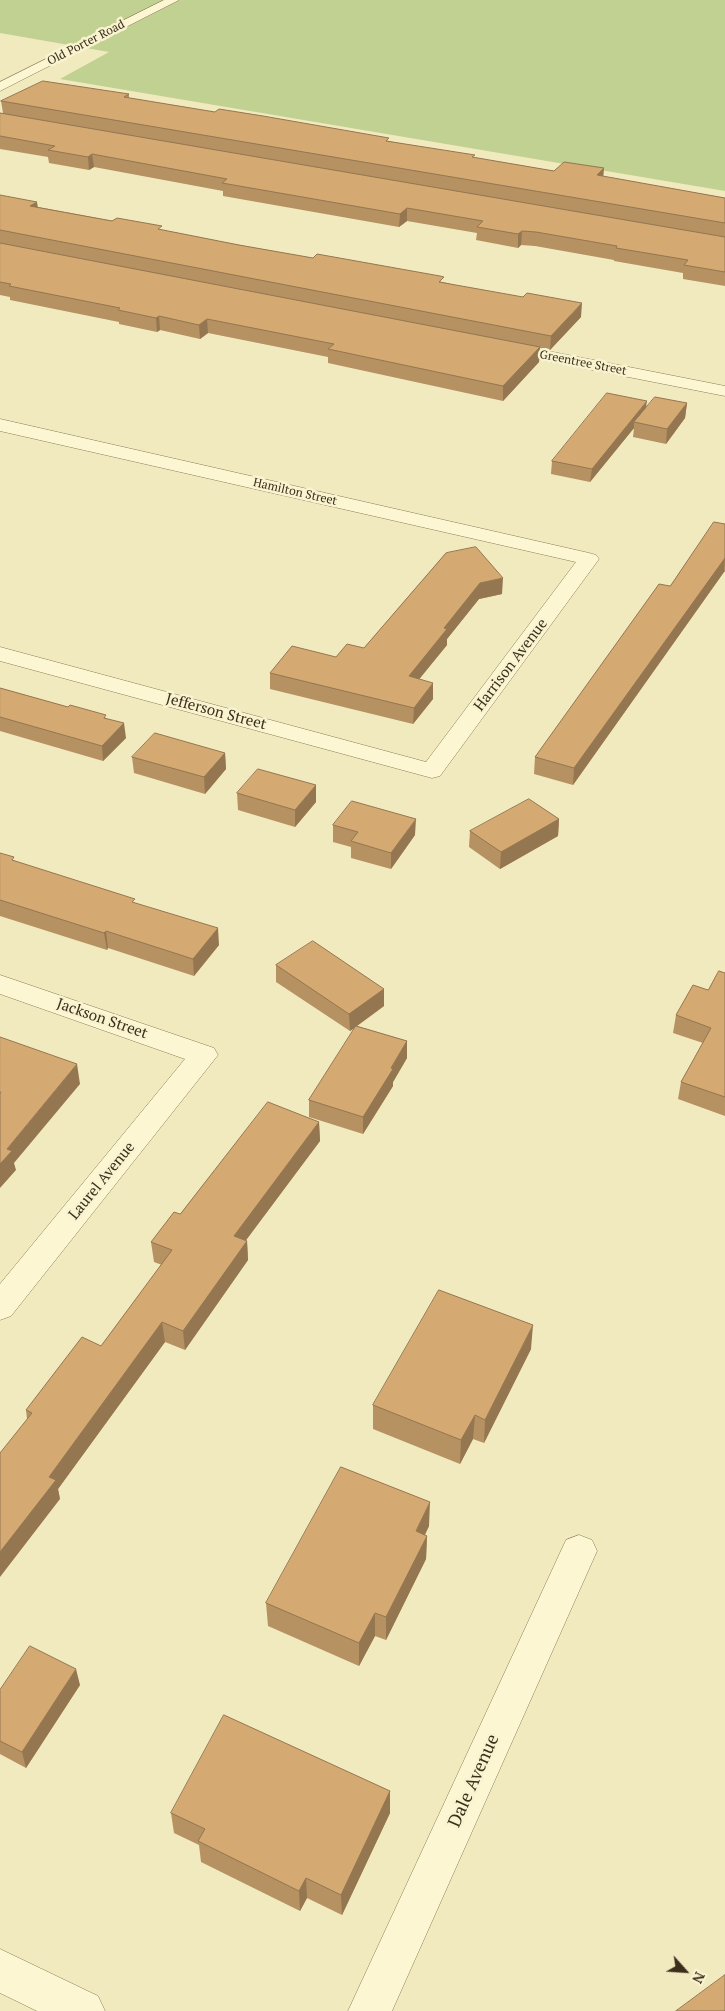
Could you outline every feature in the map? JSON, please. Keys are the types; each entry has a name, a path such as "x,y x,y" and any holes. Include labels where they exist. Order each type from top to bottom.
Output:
{"street":[{"name":"Old Porter Road","path":"0,87 173,0"},
{"name":"Greentree Street","path":"489,345 725,391"},
{"name":"Hamilton Street","path":"0,425 589,559"},
{"name":"Harrison Avenue","path":"432,771 589,559"},
{"name":"Jefferson Street","path":"0,654 432,771"},
{"name":"Jackson Street","path":"0,984 204,1055"},
{"name":"Laurel Avenue","path":"0,1307 204,1055"},
{"name":"Dale Avenue","path":"370,2011 579,1551"},
{"path":"0,1970 83,2011"}],"green space":[{"path":"0,0 725,0 725,191 60,79 109,52 0,33"}],"building":[{"path":"43,81 129,94 124,97 215,112 219,109 389,138 386,141 475,155 472,157 554,171 564,162 604,168 597,175 725,198 725,223 1,101"},
{"path":"0,113 725,237 725,272 684,265 688,260 616,248 617,246 536,232 522,231 518,234 477,227 483,221 407,208 400,214 222,183 227,179 92,154 88,157 48,150 55,146 0,136"},
{"path":"0,195 37,202 30,206 112,221 117,218 162,226 158,229 239,245 313,258 317,254 444,277 439,282 523,297 527,293 582,303 551,336 0,230"},
{"path":"0,243 540,347 503,386 328,349 334,344 207,319 199,325 159,316 156,318 118,310 120,308 9,286 11,284 0,282"},
{"path":"607,393 647,401 592,469 552,461"},
{"path":"655,397 687,403 667,429 634,422"},
{"path":"714,522 725,524 725,558 574,768 535,757 659,584 670,586"},
{"path":"476,547 503,578 480,583 444,628 447,629 409,676 433,683 414,708 270,673 292,646 336,657 347,644 364,648 446,553"},
{"path":"0,688 68,707 70,705 106,715 104,718 124,723 102,746 0,717"},
{"path":"155,733 225,753 204,777 132,757"},
{"path":"258,769 316,785 295,810 237,793"},
{"path":"529,799 559,819 501,852 470,831"},
{"path":"352,801 416,819 391,853 351,841 358,832 333,825"},
{"path":"0,853 14,857 12,860 135,899 132,902 218,928 193,959 0,900"},
{"path":"313,941 384,989 349,1014 276,965"},
{"path":"719,971 725,973 725,1097 681,1082 711,1028 676,1015 693,985 708,990"},
{"path":"356,1026 407,1041 391,1068 393,1069 363,1117 309,1100"},
{"path":"0,1037 77,1064 7,1149 12,1151 0,1164 1,1092"},
{"path":"268,1102 319,1122 234,1236 247,1241 183,1331 162,1322 49,1477 56,1480 0,1552 0,1453 32,1413 26,1410 82,1337 101,1346 172,1250 151,1242 174,1212 180,1214"},
{"path":"439,1290 533,1325 485,1420 475,1415 461,1440 373,1405"},
{"path":"341,1467 430,1502 416,1531 427,1536 386,1617 375,1613 359,1643 266,1603"},
{"path":"30,1646 76,1669 22,1752 0,1741 0,1690"},
{"path":"224,1715 390,1791 341,1895 306,1878 299,1891 198,1841 205,1829 171,1813"},
{"path":"725,1975 725,2011 676,2011"}]}
